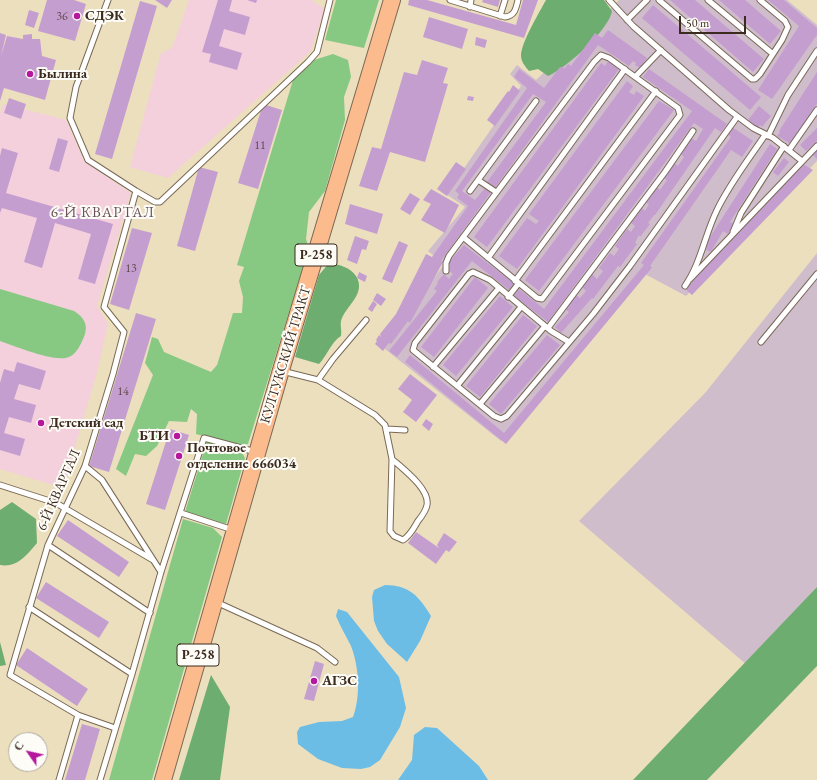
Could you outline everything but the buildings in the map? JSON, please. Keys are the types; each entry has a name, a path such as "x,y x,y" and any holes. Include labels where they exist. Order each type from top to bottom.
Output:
{"main road":[{"name":"КУЛТУКСКИЙ ТРАКТ","path":"163,780 281,370 392,0"}],"lane":[{"path":"108,0 76,86 70,118 88,160 155,202 160,202 317,52 330,0"},
{"path":"450,0 505,17 512,15 518,0"},
{"path":"470,7 472,0"},
{"path":"500,16 505,0"},
{"path":"609,0 627,20 737,116 784,146 802,161"},
{"path":"627,20 646,0"},
{"path":"659,0 747,77 752,79 757,77 773,54 788,28 785,21 760,0"},
{"path":"708,0 773,54"},
{"path":"636,76 661,50"},
{"path":"690,279 720,204 767,136 788,95 817,51"},
{"path":"446,271 446,260 496,192 598,58 605,56 636,76 678,108 680,115 545,297 539,300 463,237"},
{"path":"488,258 625,69"},
{"path":"508,297 517,282 656,91"},
{"path":"470,191 536,101"},
{"path":"789,150 817,110"},
{"path":"569,342 546,327 498,289 490,280 473,272 469,274 414,346 414,352 497,418 504,418 569,342 630,266 737,116"},
{"path":"480,404 546,327 660,178 693,131"},
{"path":"732,235 742,212 784,146"},
{"path":"685,286 817,146"},
{"path":"478,180 496,192"},
{"name":"6-Й КВАРТАЛ","path":"78,715 10,675 48,546 60,517 67,509 85,466 124,332 104,307 136,191"},
{"path":"761,342 817,274"},
{"path":"433,367 498,289"},
{"path":"457,386 521,307"},
{"path":"318,380 333,359 366,320"},
{"path":"281,370 318,380 375,415 387,429 392,459 390,531 394,536 403,540 409,536 425,511 427,500 425,493 415,481 392,459"},
{"path":"387,429 405,430"},
{"path":"100,780 150,613 160,572 181,513 204,438 257,453"},
{"path":"85,466 102,480 160,572"},
{"path":"0,485 49,500 153,560"},
{"path":"181,513 235,531"},
{"path":"48,546 150,613"},
{"path":"214,600 317,648 335,662"},
{"path":"30,607 132,674"},
{"path":"60,780 78,715 115,728"}],"shaded area":[{"path":"189,0 311,0 325,9 310,52 168,178 130,167 161,53 172,48"},
{"path":"619,0 787,0 817,25 817,161 686,296 643,273 501,441 385,349 444,264 428,251 465,207 446,194 521,86 510,74 517,65 536,80"},
{"path":"3,104 66,120 85,162 131,193 97,306 108,324 96,376 63,488 0,469 0,113"},
{"path":"817,253 817,598 747,665 579,521 705,393"}],"green space":[{"path":"336,0 379,0 364,48 325,40"},
{"path":"546,0 604,0 612,11 603,28 586,48 556,72 548,76 538,69 529,71 522,62 521,57 524,42"},
{"path":"333,54 348,60 351,77 344,97 345,120 325,191 309,212 306,239 309,248 248,444 242,446 196,434 197,414 191,409 187,422 169,421 157,446 146,456 135,454 126,476 116,469 153,375 145,363 152,337 158,339 164,352 211,372 217,365 233,313 242,313 243,297 239,281 244,267 237,265 293,80 314,60"},
{"path":"329,263 351,270 359,282 359,289 354,300 343,315 341,321 341,336 334,342 319,364 295,357 319,275"},
{"path":"0,289 77,313 84,321 86,330 77,351 69,357 54,358 0,341"},
{"path":"207,441 241,451 245,458 226,524 185,512"},
{"path":"12,502 36,519 37,543 17,563 12,565 0,565 0,510"},
{"path":"183,519 213,528 222,537 152,780 109,780"},
{"path":"817,587 817,666 707,780 633,780"},
{"path":"0,642 6,665 0,666"},
{"path":"211,675 230,707 220,780 179,780"}],"water":[{"path":"385,585 401,587 418,597 431,616 420,641 407,662 387,644 378,631 374,621 372,597 374,590"},
{"path":"338,609 347,612 399,677 406,708 400,727 380,760 370,767 361,769 342,768 318,759 298,744 297,732 300,727 319,722 342,721 353,717 356,709 358,682 356,663 351,646 336,616"},
{"path":"425,727 437,728 479,766 488,780 398,780 412,760 414,735"}],"place":[{"name":"СДЭК","path":"77,16"},
{"name":"Былина","path":"30,74"},
{"name":"Детский сад","path":"41,423"},
{"name":"БТИ","path":"177,436"},
{"name":"Почтовое отделение 666034","path":"179,456"},
{"name":"АГЗС","path":"314,681"}],"district":[{"name":"6-Й КВАРТАЛ","path":"103,213"}]}
